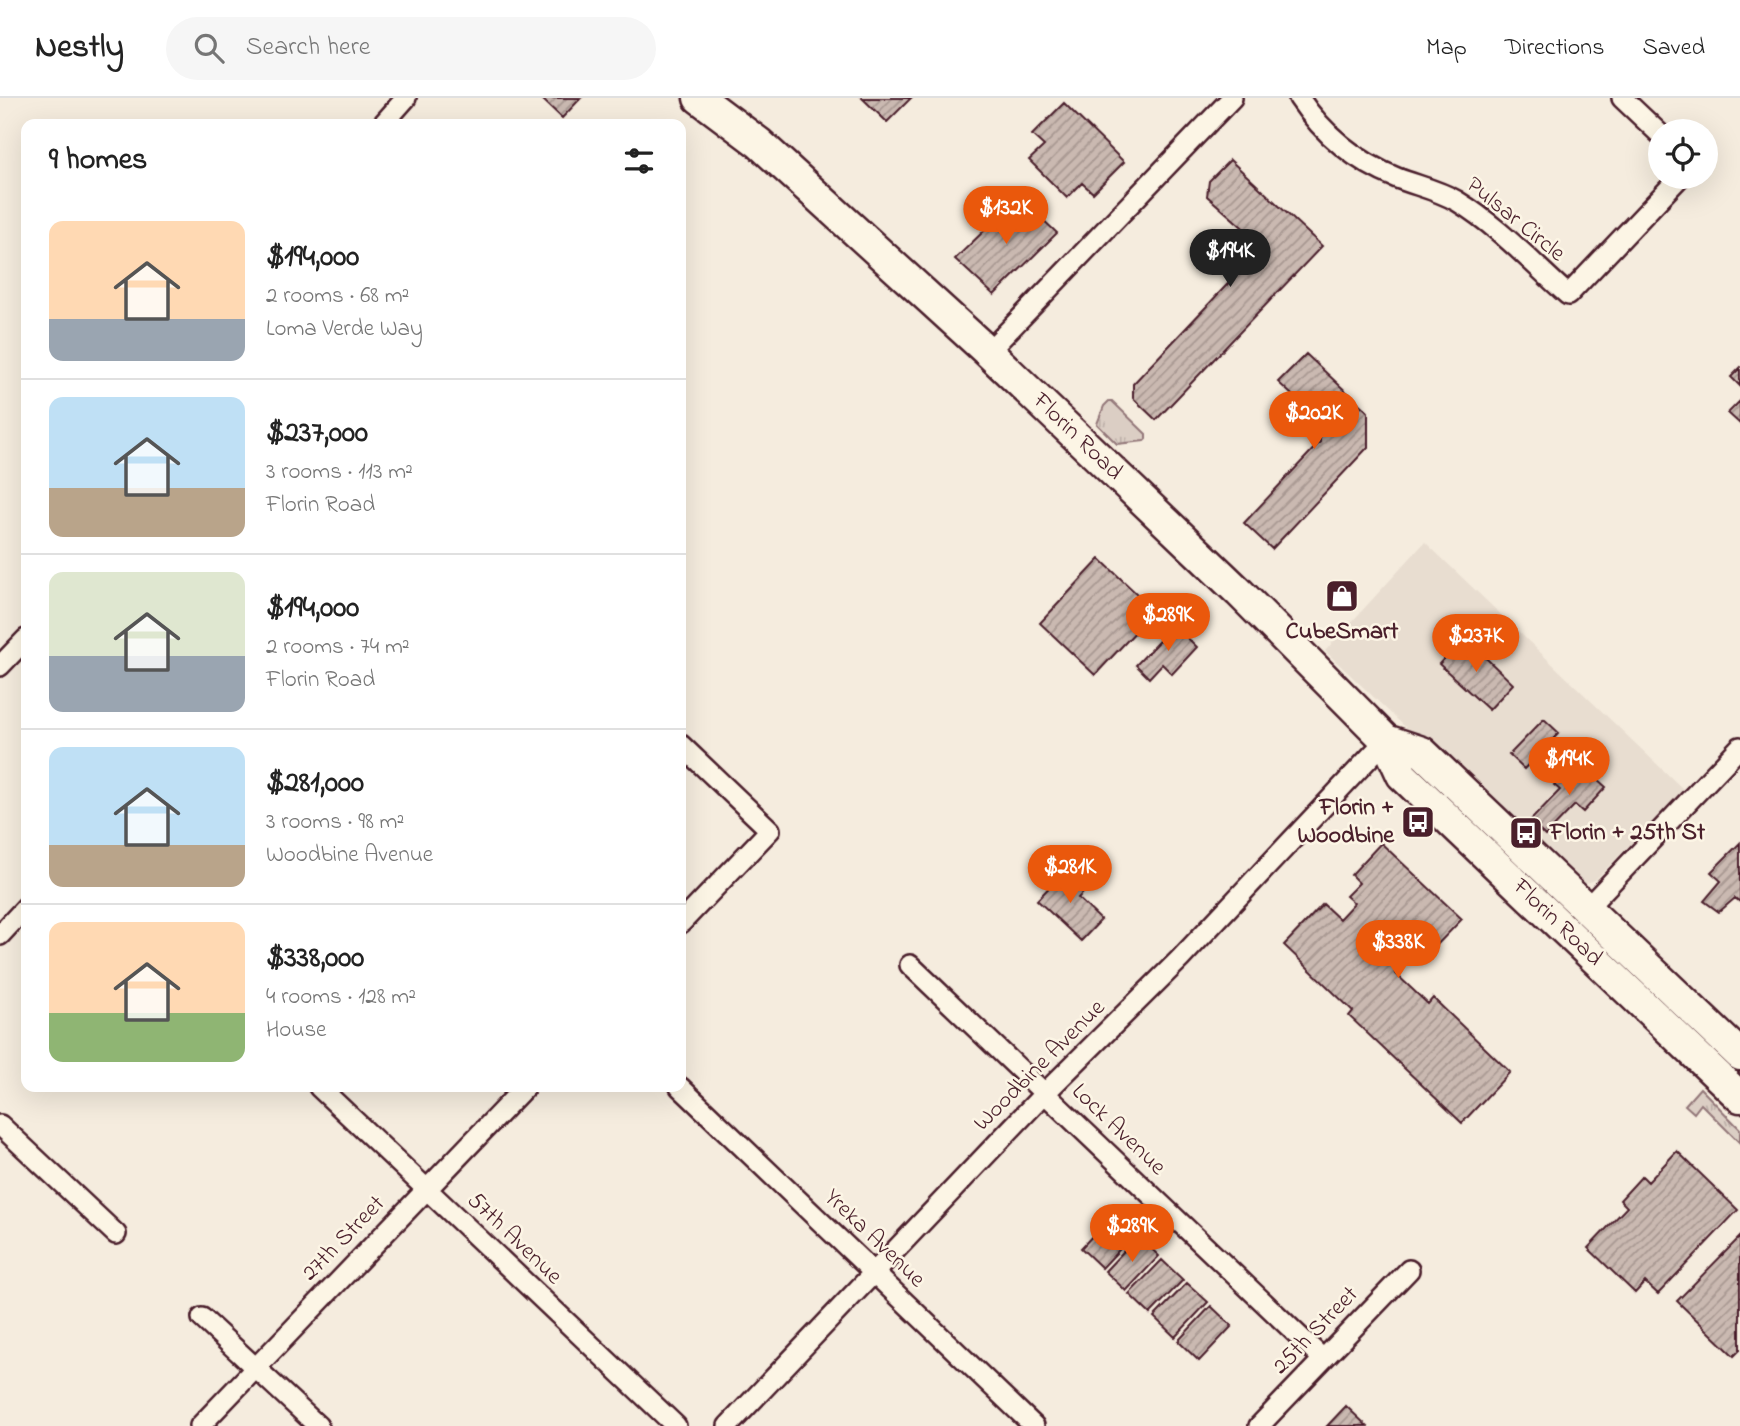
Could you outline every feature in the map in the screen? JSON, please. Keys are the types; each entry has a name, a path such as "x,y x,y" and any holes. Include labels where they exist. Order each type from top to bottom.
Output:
{"main road":[{"name":"Florin Road","path":"699,98 759,143 988,352 1239,592 1386,740 1402,775 1740,1097"},
{"name":"Florin Road","path":"723,98 759,143"},
{"name":"Florin Road","path":"1386,740 1422,752 1740,1055"},
{"path":"1521,888 1587,908"},
{"path":"1568,933 1643,962"}],"street":[{"path":"387,119 406,98"},
{"path":"988,352 1232,98"},
{"name":"Pulsar Circle","path":"1299,98 1311,117 1352,154 1397,178 1453,199 1474,212 1568,295 1669,189"},
{"path":"1622,98 1648,123"},
{"path":"0,666 21,644"},
{"name":"Woodbine Avenue","path":"728,1426 1045,1093 1180,959 1386,740"},
{"path":"1587,908 1740,747"},
{"path":"686,750 770,830 686,918"},
{"path":"0,935 21,912"},
{"name":"Lock Avenue","path":"910,965 1323,1359"},
{"name":"57th Avenue","path":"324,1092 676,1426"},
{"name":"27th Street","path":"200,1426 519,1092"},
{"name":"Yreka Avenue","path":"685,1092 1034,1426"},
{"path":"0,1125 116,1234"},
{"name":"25th Street","path":"1259,1426 1409,1270"},
{"path":"202,1318 318,1426"}],"shaded area":[{"path":"1425,542 1684,790 1595,880 1581,885 1568,881 1325,651"}],"green space":[{"path":"1109,401 1146,434 1144,441 1117,444 1097,424 1104,406"},
{"path":"1700,1088 1740,1129 1740,1143 1701,1104 1694,1113 1685,1105"}],"building":[{"path":"541,98 581,98 562,118"},
{"path":"862,98 911,98 887,122"},
{"path":"1064,103 1124,162 1093,193 1082,183 1067,198 1029,160 1044,146 1032,135"},
{"path":"1230,160 1322,246 1156,420 1133,398 1133,384 1258,252 1258,241 1207,196 1209,181"},
{"path":"1019,197 1057,233 994,295 955,259"},
{"path":"1306,354 1368,412 1368,447 1272,549 1244,523 1320,442 1319,420 1278,382"},
{"path":"1740,368 1740,386 1731,377"},
{"path":"1740,401 1740,424 1728,413"},
{"path":"1100,559 1155,611 1095,675 1040,623"},
{"path":"1174,625 1197,647 1172,674 1162,664 1149,678 1136,665"},
{"path":"1464,637 1513,684 1489,710 1439,664"},
{"path":"1544,719 1559,733 1524,769 1509,755"},
{"path":"1576,760 1606,787 1583,812 1575,805 1545,836 1530,821 1560,790 1554,785"},
{"path":"1381,843 1462,919 1430,952 1422,944 1395,973 1428,1004 1433,998 1510,1072 1462,1123 1349,1016 1353,1011 1284,945 1323,904 1339,919 1354,903 1346,896 1359,883 1351,875"},
{"path":"1740,843 1740,902 1735,898 1719,912 1704,901 1721,881 1711,872"},
{"path":"1067,869 1087,889 1078,898 1101,920 1081,941 1037,900"},
{"path":"1677,1151 1738,1210 1658,1294 1645,1282 1635,1293 1588,1248 1627,1207 1620,1200 1642,1176 1648,1182"},
{"path":"1114,1213 1135,1233 1102,1268 1081,1248"},
{"path":"1138,1236 1159,1256 1126,1291 1105,1271"},
{"path":"1740,1237 1740,1350 1734,1356 1677,1301"},
{"path":"1162,1260 1183,1280 1150,1314 1129,1294"},
{"path":"1187,1283 1208,1302 1175,1337 1154,1317"},
{"path":"1211,1306 1232,1326 1199,1361 1178,1341"},
{"path":"1346,1406 1367,1426 1327,1426"}],"place":[{"name":"CubeSmart","path":"1342,596"},
{"name":"Florin + Woodbine","path":"1418,822"},
{"name":"Florin + 25th St","path":"1526,833"}]}
